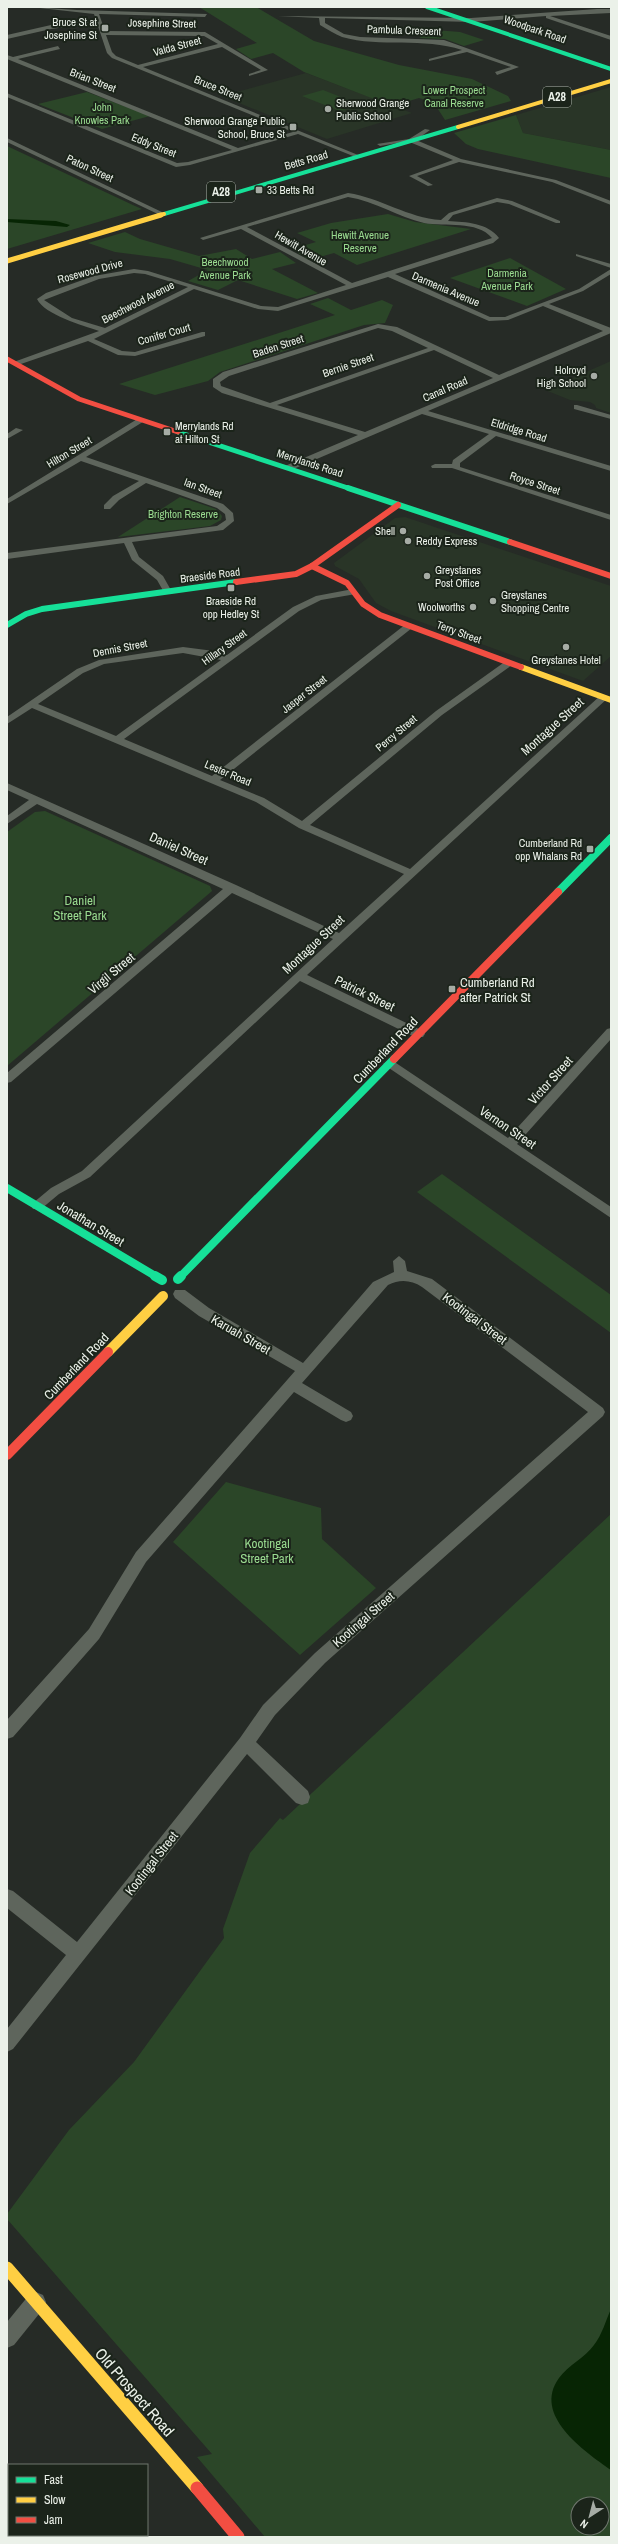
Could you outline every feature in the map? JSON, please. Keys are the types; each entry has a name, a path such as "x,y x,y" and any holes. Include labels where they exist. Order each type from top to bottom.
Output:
{"main road":[{"name":"Woodpark Road","path":"427,7 471,20 611,69"},
{"name":"Betts Road","path":"7,261 350,153 477,117 611,75"},
{"name":"Betts Road","path":"7,254 360,157 413,141 477,117 502,114 611,81"},
{"name":"Merrylands Road","path":"11,361 79,399 611,576"},
{"name":"Braeside Road","path":"7,625 26,614 42,609 287,576 312,566 398,504"},
{"name":"Terry Street","path":"312,566 343,580 371,610 409,626 608,699"},
{"name":"Cumberland Road","path":"178,1279 611,838"},
{"name":"Jonathan Street","path":"7,1188 162,1280"},
{"path":"170,1278 178,1279 184,1286 180,1294 172,1297 163,1296 158,1288 162,1280 170,1278"},
{"name":"Cumberland Road","path":"7,1455 163,1296"},
{"name":"Old Prospect Road","path":"7,2268 117,2393 238,2537"}],"street":[{"path":"34,7 96,13 205,15"},
{"path":"281,16 471,20 602,10"},
{"name":"Bruce Street","path":"96,13 112,56 360,157"},
{"path":"546,15 611,38"},
{"name":"Pambula Crescent","path":"322,17 322,24 342,35 360,39 438,40 516,67 497,72"},
{"path":"7,37 51,27 99,21"},
{"path":"7,28 22,34"},
{"name":"Josephine Street","path":"104,32 206,35 265,70 251,75"},
{"path":"377,45 394,39"},
{"name":"Valda Street","path":"137,67 222,45"},
{"path":"10,58 58,48"},
{"path":"432,60 468,50"},
{"name":"Brian Street","path":"10,58 143,110 238,150"},
{"name":"Eddy Street","path":"9,98 85,125 174,165 185,165 299,132"},
{"path":"413,141 412,138 428,130"},
{"name":"Paton Street","path":"7,140 160,213"},
{"path":"380,144 413,141 459,160 554,182 610,202"},
{"path":"430,185 410,176 459,160"},
{"name":"Beechwood Avenue","path":"204,238 340,196 351,194 362,197 406,217 475,227 493,234 496,238"},
{"path":"444,222 446,217 452,213 500,199 558,222"},
{"path":"299,209 313,215"},
{"name":"Hewitt Avenue","path":"242,227 352,286"},
{"name":"Beechwood Avenue","path":"11,361 88,340 194,286 272,311 491,242 496,238 506,238"},
{"path":"578,255 611,266"},
{"name":"Rosewood Drive","path":"30,298 40,299 48,294 127,271 146,272 194,286"},
{"name":"Darmenia Avenue","path":"388,274 497,322 581,290 611,271"},
{"path":"40,299 42,303 70,319 106,331"},
{"path":"543,304 611,330"},
{"name":"Baden Street","path":"366,435 222,390 216,385 216,381 226,374 375,326 394,329 499,378"},
{"name":"Canal Road","path":"288,468 611,330"},
{"name":"Conifer Court","path":"88,340 132,356 202,334"},
{"name":"Bernie Street","path":"270,405 434,348"},
{"path":"577,407 611,417"},
{"name":"Eldridge Road","path":"421,412 611,469"},
{"name":"Hilton Street","path":"7,502 82,458 142,420"},
{"path":"7,437 19,430"},
{"path":"454,466 456,462 494,434"},
{"name":"Ian Street","path":"7,556 213,530 223,526 230,519 227,510 220,506 82,458"},
{"name":"Royce Street","path":"435,466 454,466 461,471 611,518"},
{"path":"107,507 116,498 145,480"},
{"path":"127,541 135,558 160,578 168,592"},
{"name":"Hillary Street","path":"116,740 307,602 354,592"},
{"name":"Jasper Street","path":"214,780 409,626"},
{"name":"Dennis Street","path":"7,721 80,671 102,662 186,650 214,654 228,659"},
{"name":"Percy Street","path":"303,826 440,713 509,663"},
{"name":"Montague Street","path":"37,1206 55,1191 86,1174 411,873 608,699"},
{"name":"Lester Road","path":"31,704 262,801 303,826 411,873"},
{"name":"Daniel Street","path":"7,786 232,887 340,938"},
{"path":"7,821 37,799"},
{"name":"Virgil Street","path":"7,1079 232,887"},
{"name":"Patrick Street","path":"299,976 419,1034"},
{"name":"Victor Street","path":"508,1144 520,1134 611,1032"},
{"name":"Vernon Street","path":"389,1064 611,1213"},
{"name":"Kootingal Street","path":"7,1732 94,1634 141,1557 378,1286 400,1268 427,1283 598,1412 320,1658 269,1710 246,1743 7,2043"},
{"name":"Karuah Street","path":"180,1294 204,1312 304,1370"},
{"path":"292,1384 346,1416"},
{"path":"246,1743 302,1797"},
{"path":"7,1897 78,1954"},
{"path":"7,2338 36,2302"}],"shaded area":[{"name":"Sherwood Grange Public School","path":"306,73 412,113 327,139 222,96"},
{"path":"611,87 611,150 523,133 516,115"},
{"path":"7,219 56,221 70,225 67,227 7,222"},
{"name":"Holroyd High School","path":"611,361 611,413 596,408 595,405 590,402 570,400 545,390"},
{"name":"Greystanes Shopping Centre","path":"405,517 611,586 611,656 583,681 391,611 376,603 359,579 335,566 334,563 395,518"},
{"path":"611,2309 611,2470 588,2453 565,2431 556,2418 552,2405 552,2392 563,2373 586,2354 597,2341"}],"green space":[{"name":"Lower Prospect Canal Reserve","path":"199,7 256,7 314,41 399,65 472,79 508,96 511,101 445,120 434,103 419,98 392,106 304,72 273,53 251,59 236,49 257,43"},
{"path":"435,30 460,32 484,40 464,46 445,39 419,38"},
{"path":"323,90 361,105 340,111 302,96"},
{"name":"John Knowles Park","path":"87,92 150,116 102,129 38,104"},
{"name":"Lower Prospect Canal Reserve","path":"516,115 523,133 611,150 611,178 478,149 466,144 454,133"},
{"path":"7,146 135,206 142,209 7,249"},
{"name":"Hewitt Avenue Reserve","path":"388,214 415,222 471,229 357,265 334,253 309,260 292,249 316,242 297,233 331,223"},
{"name":"Beechwood Avenue Park","path":"125,232 140,239 199,256 236,249 252,259 280,252 296,263 272,269 318,293 297,299 238,280 218,290 188,281 208,270 170,259 115,252 88,243"},
{"name":"Darmenia Avenue Park","path":"510,258 566,289 527,306 450,278"},
{"path":"328,298 351,310 382,300 393,305 385,323 364,325 220,372 208,381 155,395 119,384 335,315 310,304"},
{"name":"Brighton Reserve","path":"180,497 216,509 222,516 221,520 210,526 118,537"},
{"name":"Daniel Street Park","path":"45,811 210,886 212,891 7,1066 7,832 35,812"},
{"path":"442,1174 611,1295 611,1333 417,1192"},
{"name":"Kootingal Street Park","path":"226,1482 321,1508 322,1539 376,1588 300,1655 173,1542"},
{"path":"611,1514 611,2537 265,2537 197,2457 212,2454 7,2219 7,2214 69,2130 134,2062 224,1938 223,1929 250,1853 280,1818 283,1820"}],"traffic: fast":[{"path":"427,7 611,69"},
{"path":"164,214 458,127"},
{"path":"178,432 510,542"},
{"path":"7,625 26,614 42,609 236,582"},
{"path":"558,892 611,838"},
{"path":"178,1279 394,1059"},
{"path":"7,1188 162,1280"}],"traffic: slow":[{"path":"458,127 611,81"},
{"path":"7,261 164,214"},
{"path":"521,667 611,700"},
{"path":"108,1352 163,1296"},
{"path":"7,2268 197,2488"}],"traffic: jam":[{"path":"7,359 79,399 178,432"},
{"path":"236,582 296,574 312,566 398,505"},
{"path":"510,542 611,576"},
{"path":"312,566 347,583 363,604 380,615 521,667"},
{"path":"394,1059 558,892"},
{"path":"7,1455 108,1352"},
{"path":"197,2488 238,2537"}],"place":[{"name":"Bruce St at Josephine St","path":"105,28"},
{"name":"Sherwood Grange Public School","path":"328,109"},
{"name":"Sherwood Grange Public School, Bruce St","path":"293,127"},
{"name":"33 Betts Rd","path":"259,190"},
{"name":"Holroyd High School","path":"594,376"},
{"name":"Merrylands Rd at Hilton St","path":"167,432"},
{"name":"Shell","path":"403,531"},
{"name":"Reddy Express","path":"408,541"},
{"name":"Greystanes Post Office","path":"427,576"},
{"name":"Braeside Rd opp Hedley St","path":"231,588"},
{"name":"Greystanes Shopping Centre","path":"493,601"},
{"name":"Woolworths","path":"473,607"},
{"name":"Greystanes Hotel","path":"566,647"},
{"name":"Cumberland Rd opp Whalans Rd","path":"590,849"},
{"name":"Cumberland Rd after Patrick St","path":"452,989"}]}
